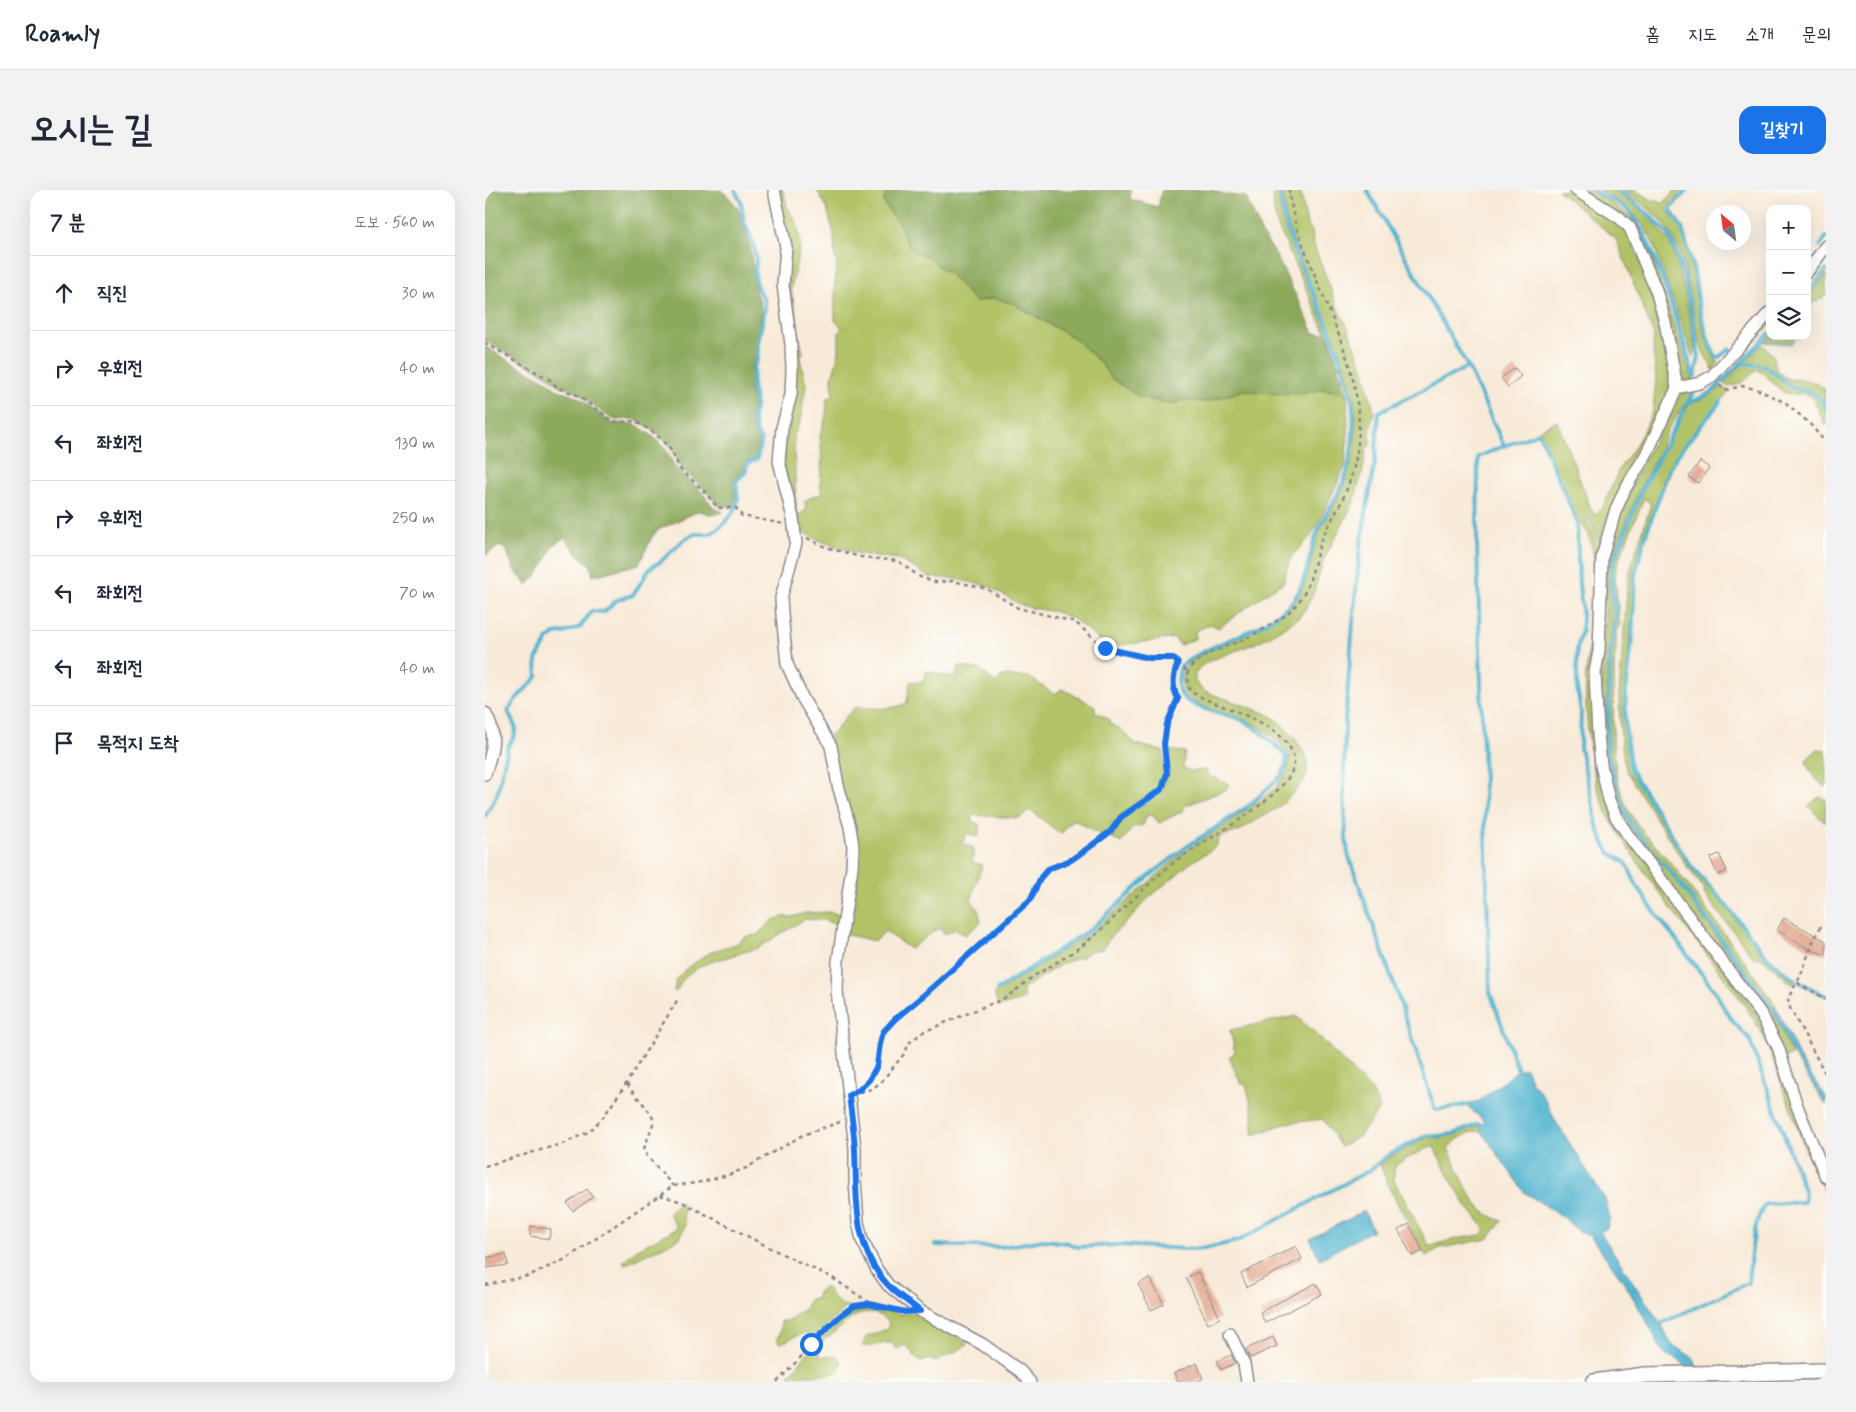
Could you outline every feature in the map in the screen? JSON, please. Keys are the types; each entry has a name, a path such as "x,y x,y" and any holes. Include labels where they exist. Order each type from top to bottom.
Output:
{"street":[{"path":"774,190 786,247 783,284 791,344 792,369 791,395 782,428 779,461 796,543 781,598 787,664 803,699 831,746 838,785 850,827 853,846 852,866 838,961 837,991 855,1148 858,1222 862,1240 877,1270 888,1285 920,1311 982,1344 1020,1371 1031,1382"},
{"path":"1576,190 1620,218 1630,228 1656,290 1665,322 1677,388 1651,445 1625,489 1615,512 1602,557 1599,651 1595,673 1595,691 1601,765 1609,800 1616,817 1648,864 1751,999 1769,1028 1778,1047 1797,1106 1826,1177"},
{"path":"1811,267 1826,246"},
{"path":"1677,388 1700,383 1712,376 1766,316"},
{"path":"485,713 491,723 493,737 485,774"},
{"path":"1230,1334 1244,1364 1247,1382"},
{"path":"1596,1382 1645,1375 1826,1371"}],"path":[{"path":"849,1095 872,1089 882,1081 904,1054 910,1042 923,1032 990,1004 1000,1002 1086,942 1163,871 1280,789 1295,768 1288,746 1266,726 1247,715 1201,698 1190,691 1188,682 1188,672 1197,661 1256,632 1285,615 1298,604 1305,594 1322,540 1347,491 1357,454 1359,439 1358,396 1343,344 1298,232 1289,190"},
{"path":"485,343 550,380 558,388 577,395 614,422 635,422 654,433 669,447 680,469 702,489 717,508 736,508 742,516 787,524 795,532 825,547 861,557 898,561 920,577 935,582 953,582 987,589 1018,608 1075,622 1105,648 1149,658 1173,658 1188,672"},
{"path":"1712,376 1726,390 1742,386 1759,390 1786,403 1809,423 1826,443"},
{"path":"849,1095 859,1090 869,1080 877,1066 883,1032 895,1019 1030,900 1041,877 1048,869 1071,860 1091,846 1111,831 1121,817 1162,789 1167,773 1164,744 1167,724 1178,698 1174,691 1173,682 1174,671 1178,663"},
{"path":"1821,926 1797,983 1788,998 1789,1006 1826,1075"},
{"path":"1797,983 1826,999"},
{"path":"485,1166 565,1143 590,1131 604,1116 627,1084 679,999"},
{"path":"627,1084 634,1096 651,1113 654,1121 645,1149 647,1156 673,1186"},
{"path":"485,1285 528,1276 566,1259 673,1186 702,1182 731,1174 746,1168 803,1135 852,1118"},
{"path":"660,1195 681,1202 773,1250 831,1277 869,1304"},
{"path":"777,1382 840,1316 854,1306 869,1304 905,1312 920,1311"}],"green space":[{"path":"485,190 721,190 738,208 750,244 755,291 762,312 755,358 752,364 750,390 754,406 751,416 754,432 759,441 755,459 746,462 743,472 733,481 736,499 735,506 719,506 682,469 670,446 655,431 635,419 615,420 577,392 559,386 551,378 485,341"},
{"path":"777,190 783,190 787,206 797,223 800,245 791,289 797,332 803,352 800,359 806,385 800,422 794,436 796,515 783,463 784,449 794,402"},
{"path":"817,190 885,190 884,203 901,227 906,242 915,252 929,257 950,274 976,302 993,298 1012,303 1074,338 1099,361 1111,378 1172,405 1182,400 1207,402 1244,390 1301,394 1323,389 1347,394 1348,431 1345,466 1320,520 1310,537 1293,555 1283,583 1218,628 1211,624 1195,631 1195,639 1180,645 1174,638 1114,646 1105,643 1074,619 1056,612 1019,604 988,586 955,579 929,577 899,559 860,554 823,542 800,531 796,516 806,511 805,501 814,495 818,496 822,492 820,486 822,460 820,436 826,417 827,398 833,396 832,378 839,352 839,333 842,328 835,321 837,263 834,235 827,208"},
{"path":"885,190 1131,190 1130,199 1158,207 1162,190 1211,190 1227,195 1246,197 1261,232 1277,257 1314,333 1326,334 1335,354 1347,394 1323,389 1301,394 1244,390 1206,402 1182,400 1172,405 1139,397 1111,378 1099,361 1074,338 1012,303 993,298 976,302 950,274 929,257 915,252 906,242 901,227 884,203"},
{"path":"1273,190 1279,190 1283,223 1321,314 1335,354 1277,224 1274,212"},
{"path":"1283,190 1300,190 1307,225 1312,231 1313,243 1363,368 1374,411 1370,428 1370,446 1367,446 1363,469 1353,504 1324,559 1313,594 1306,608 1299,617 1272,635 1209,661 1200,667 1195,674 1195,681 1203,691 1265,713 1276,719 1293,736 1306,755 1307,772 1304,782 1279,807 1239,831 1218,839 1217,845 1189,864 1144,902 1132,917 1110,937 1103,949 1090,951 1084,956 1061,964 1023,989 1024,999 999,1007 994,994 1091,933 1178,857 1261,800 1276,787 1286,774 1290,761 1289,755 1277,741 1242,718 1210,709 1191,700 1185,693 1182,684 1184,671 1192,660 1265,624 1295,601 1305,583 1319,533 1342,490 1352,457 1356,423 1354,401 1329,325 1303,267 1289,228"},
{"path":"1558,190 1569,190 1627,232 1642,265 1661,323 1671,384 1664,411 1604,524 1601,546 1589,518 1586,519 1594,535 1599,553 1598,605 1603,793 1751,1005 1770,1037 1826,1187 1826,1196 1807,1154 1766,1041 1741,1001 1657,889 1610,820 1596,783 1587,722 1586,697 1586,675 1595,595 1593,552 1588,535 1578,522 1539,430 1557,421 1592,511 1596,514 1604,505 1619,469 1645,429 1653,411 1656,377 1653,350 1654,336 1616,239"},
{"path":"1583,190 1589,190 1618,207 1633,220 1638,228 1652,258 1693,383 1683,381 1680,377 1639,237"},
{"path":"1600,190 1613,190 1631,203 1653,222 1670,242 1684,288 1695,349 1693,358 1654,245 1644,226 1626,206"},
{"path":"1622,190 1635,190 1662,204 1675,190 1683,190 1666,209 1681,228 1687,247 1703,331 1709,347 1717,362 1719,362 1713,370 1701,347 1688,281 1673,237 1655,214"},
{"path":"1826,274 1826,296 1811,304 1811,293"},
{"path":"1766,320 1766,329 1715,382 1692,394 1668,429 1659,452 1640,488 1613,555 1608,580 1613,621 1608,653 1605,738 1607,755 1618,802 1627,823 1675,879 1768,1008 1772,1008 1792,1055 1785,1058 1631,835 1617,808 1605,758 1601,711 1607,560 1610,541 1623,504 1639,469 1676,400 1683,393 1705,383"},
{"path":"1766,340 1794,340 1791,344 1764,342"},
{"path":"1762,344 1773,355 1776,368 1784,377 1791,380 1801,379 1817,383 1826,390 1826,426 1809,395 1783,392 1762,372 1757,370 1746,380 1738,384 1724,384"},
{"path":"485,346 549,382 556,389 579,398 612,423 635,424 653,436 666,450 675,467 701,491 714,508 723,512 712,515 699,511 660,529 652,537 639,564 593,576 590,564 582,559 564,538 553,545 537,575 527,585 514,570 506,549 499,546 485,556"},
{"path":"1720,387 1730,391 1683,445 1669,467 1644,537 1633,576 1633,603 1625,692 1626,746 1630,771 1690,867 1721,901 1767,958 1795,982 1793,985 1761,957 1754,958 1704,894 1705,890 1687,867 1627,772 1620,727 1619,696 1629,574 1651,504 1644,498 1616,569 1615,579 1620,624 1616,635 1614,660 1614,751 1619,786 1630,813 1727,937 1775,1004 1776,1007 1773,1008 1678,878 1632,823 1622,804 1609,752 1611,657 1617,619 1612,580 1614,563 1643,490 1689,405 1712,394"},
{"path":"959,666 981,670 996,684 1001,676 1029,677 1054,694 1062,689 1095,706 1095,712 1109,719 1110,724 1120,729 1136,744 1163,751 1165,773 1162,787 1120,817 1102,836 1073,819 1061,834 1030,810 1019,818 973,815 972,821 980,825 978,837 967,833 962,843 974,848 972,862 982,865 971,900 978,909 981,922 965,935 955,929 945,934 938,928 910,949 885,931 876,941 844,934 856,877 829,736 856,707 888,708 901,706 907,703 910,682 923,682 927,671 955,678"},
{"path":"1818,749 1826,750 1826,787 1813,775 1806,760"},
{"path":"1167,750 1185,752 1183,767 1189,771 1206,770 1209,776 1228,784 1227,789 1185,806 1183,811 1159,823 1152,815 1147,815 1143,825 1133,827 1121,843 1108,835 1122,819 1162,791 1168,773"},
{"path":"1819,797 1826,799 1825,823 1808,806"},
{"path":"831,912 841,915 836,924 823,920 805,919 758,948 707,963 692,971 682,981 676,992 674,991 676,979 688,967 713,951 736,944 745,937 757,935 773,920 806,913"},
{"path":"1296,1016 1372,1091 1380,1108 1360,1136 1341,1147 1323,1119 1287,1123 1253,1135 1253,1114 1246,1084 1241,1084 1229,1057 1235,1052 1230,1030"},
{"path":"1479,1126 1482,1132 1472,1132 1448,1148 1462,1179 1479,1207 1484,1212 1502,1221 1488,1239 1440,1248 1426,1256 1386,1182 1380,1165 1389,1158 1428,1137 1438,1138 1454,1135","holes":["1433,1145 1467,1207 1483,1226 1484,1232 1481,1235 1429,1246 1394,1180 1394,1170 1397,1164"]},
{"path":"679,1203 682,1203 685,1225 680,1238 624,1265 624,1260 636,1250 677,1228 669,1213"},
{"path":"827,1288 838,1302 848,1306 813,1337 800,1334 779,1343 777,1338 780,1333 781,1321 787,1321 807,1307 810,1299 817,1298 818,1292"},
{"path":"870,1306 901,1314 919,1313 949,1330 967,1344 936,1362 928,1359 921,1361 905,1345 897,1349 892,1343 862,1346 866,1337 887,1329 889,1323 875,1313 868,1312 848,1321 825,1339 821,1345 819,1357 837,1356 841,1362 839,1370 831,1374 789,1376 820,1339 846,1313 854,1309"},
{"path":"1826,1375 1826,1380 1634,1382"}],"water":[{"path":"1776,1007 1801,1061 1826,1097 1826,1105 1790,1050 1772,1008"},
{"path":"1526,1068 1532,1082 1544,1097 1556,1122 1605,1199 1610,1218 1607,1228 1600,1232 1664,1329 1671,1344 1692,1357 1698,1369 1685,1366 1677,1359 1667,1356 1660,1348 1622,1279 1590,1236 1578,1231 1563,1217 1524,1192 1478,1124 1486,1123 1466,1105 1479,1101 1518,1070"},
{"path":"1364,1211 1373,1230 1320,1259 1310,1239"}],"building":[{"path":"1515,368 1521,376 1508,387 1501,378"},
{"path":"1700,461 1709,468 1698,483 1689,477"},
{"path":"1719,854 1727,871 1718,875 1710,858"},
{"path":"1784,918 1826,941 1826,955 1809,949 1777,930"},
{"path":"587,1189 593,1197 573,1211 567,1203"},
{"path":"1409,1224 1423,1251 1412,1256 1398,1230"},
{"path":"531,1226 551,1229 549,1239 530,1236"},
{"path":"1296,1246 1302,1259 1247,1287 1241,1274"},
{"path":"506,1254 508,1265 487,1268 485,1258"},
{"path":"1198,1272 1220,1318 1208,1324 1186,1278"},
{"path":"1150,1278 1164,1304 1151,1310 1138,1284"},
{"path":"1316,1283 1322,1294 1265,1323 1260,1312"},
{"path":"1273,1337 1277,1346 1250,1358 1246,1349"},
{"path":"1231,1355 1235,1363 1221,1370 1217,1361"},
{"path":"1197,1363 1203,1379 1196,1382 1178,1382 1174,1373"}],"waterway":[{"path":"485,816 497,795 508,746 514,737 516,729 508,711 516,699 537,677 536,660 548,639 555,634 580,627 592,611 604,612 617,600 633,595 650,568 660,562 686,538 695,534 708,534 717,530 736,508 738,498 736,481 746,472 747,464 757,459 761,441 753,417 756,404 752,387 765,309 764,299 757,288 755,274 756,258 753,242 744,222 741,202 735,190"},
{"path":"997,990 1091,929 1148,877 1185,848 1250,805 1282,775 1286,765 1287,757 1256,728 1238,718 1196,706 1187,701 1181,694 1178,685 1181,666 1207,650 1264,624 1289,605 1295,598 1303,581 1319,528 1343,483 1350,460 1353,419 1350,391 1330,330 1290,238 1285,221 1281,190"},
{"path":"1367,190 1468,367 1504,446 1478,457 1477,545 1490,992 1518,1070"},
{"path":"1592,190 1623,206 1634,218 1645,236 1665,285 1694,377"},
{"path":"1618,190 1651,216 1668,234 1674,246 1686,283 1699,357 1695,375"},
{"path":"1687,190 1670,209 1682,228 1694,271 1699,308 1710,345 1717,358 1730,349"},
{"path":"1820,246 1826,237"},
{"path":"1811,288 1826,270"},
{"path":"1687,404 1712,392 1766,337"},
{"path":"1741,363 1765,366 1790,386 1813,393 1822,400 1826,409"},
{"path":"1466,1105 1435,1110 1399,999 1348,854 1344,791 1345,722 1360,547 1375,462 1379,412 1468,367"},
{"path":"1694,391 1642,489 1613,563 1611,580 1616,619 1610,656 1607,752 1621,804 1631,824 1653,853 1676,878 1772,1008"},
{"path":"1721,401 1684,446 1670,467 1646,534 1635,575 1632,641 1626,691 1625,720 1627,743 1631,770 1691,866 1721,899 1769,959 1795,980"},
{"path":"1504,446 1539,433 1577,522 1579,585 1582,607 1582,629 1577,649 1577,688 1581,712 1580,748 1598,829 1610,853 1626,863 1637,886 1651,907 1717,994 1730,1017 1749,1038 1805,1193 1804,1202 1766,1204 1762,1210 1755,1230 1748,1283 1660,1324"},
{"path":"1801,983 1826,996"},
{"path":"935,1245 1001,1247 1044,1240 1068,1243 1077,1247 1119,1245 1186,1249 1206,1248 1238,1241 1370,1170 1387,1156 1427,1135 1453,1134 1478,1124"}],"route":[{"path":"811,1344 840,1316 854,1306 869,1304 890,1310 920,1311 888,1285 877,1270 862,1240 858,1222 855,1148 849,1095 859,1090 869,1080 877,1066 883,1032 895,1019 1030,900 1041,877 1048,869 1071,860 1091,846 1111,831 1121,817 1146,802 1162,789 1167,773 1164,744 1167,724 1173,714 1178,698 1174,691 1173,682 1174,671 1178,663 1173,658 1149,658 1105,648"}]}
